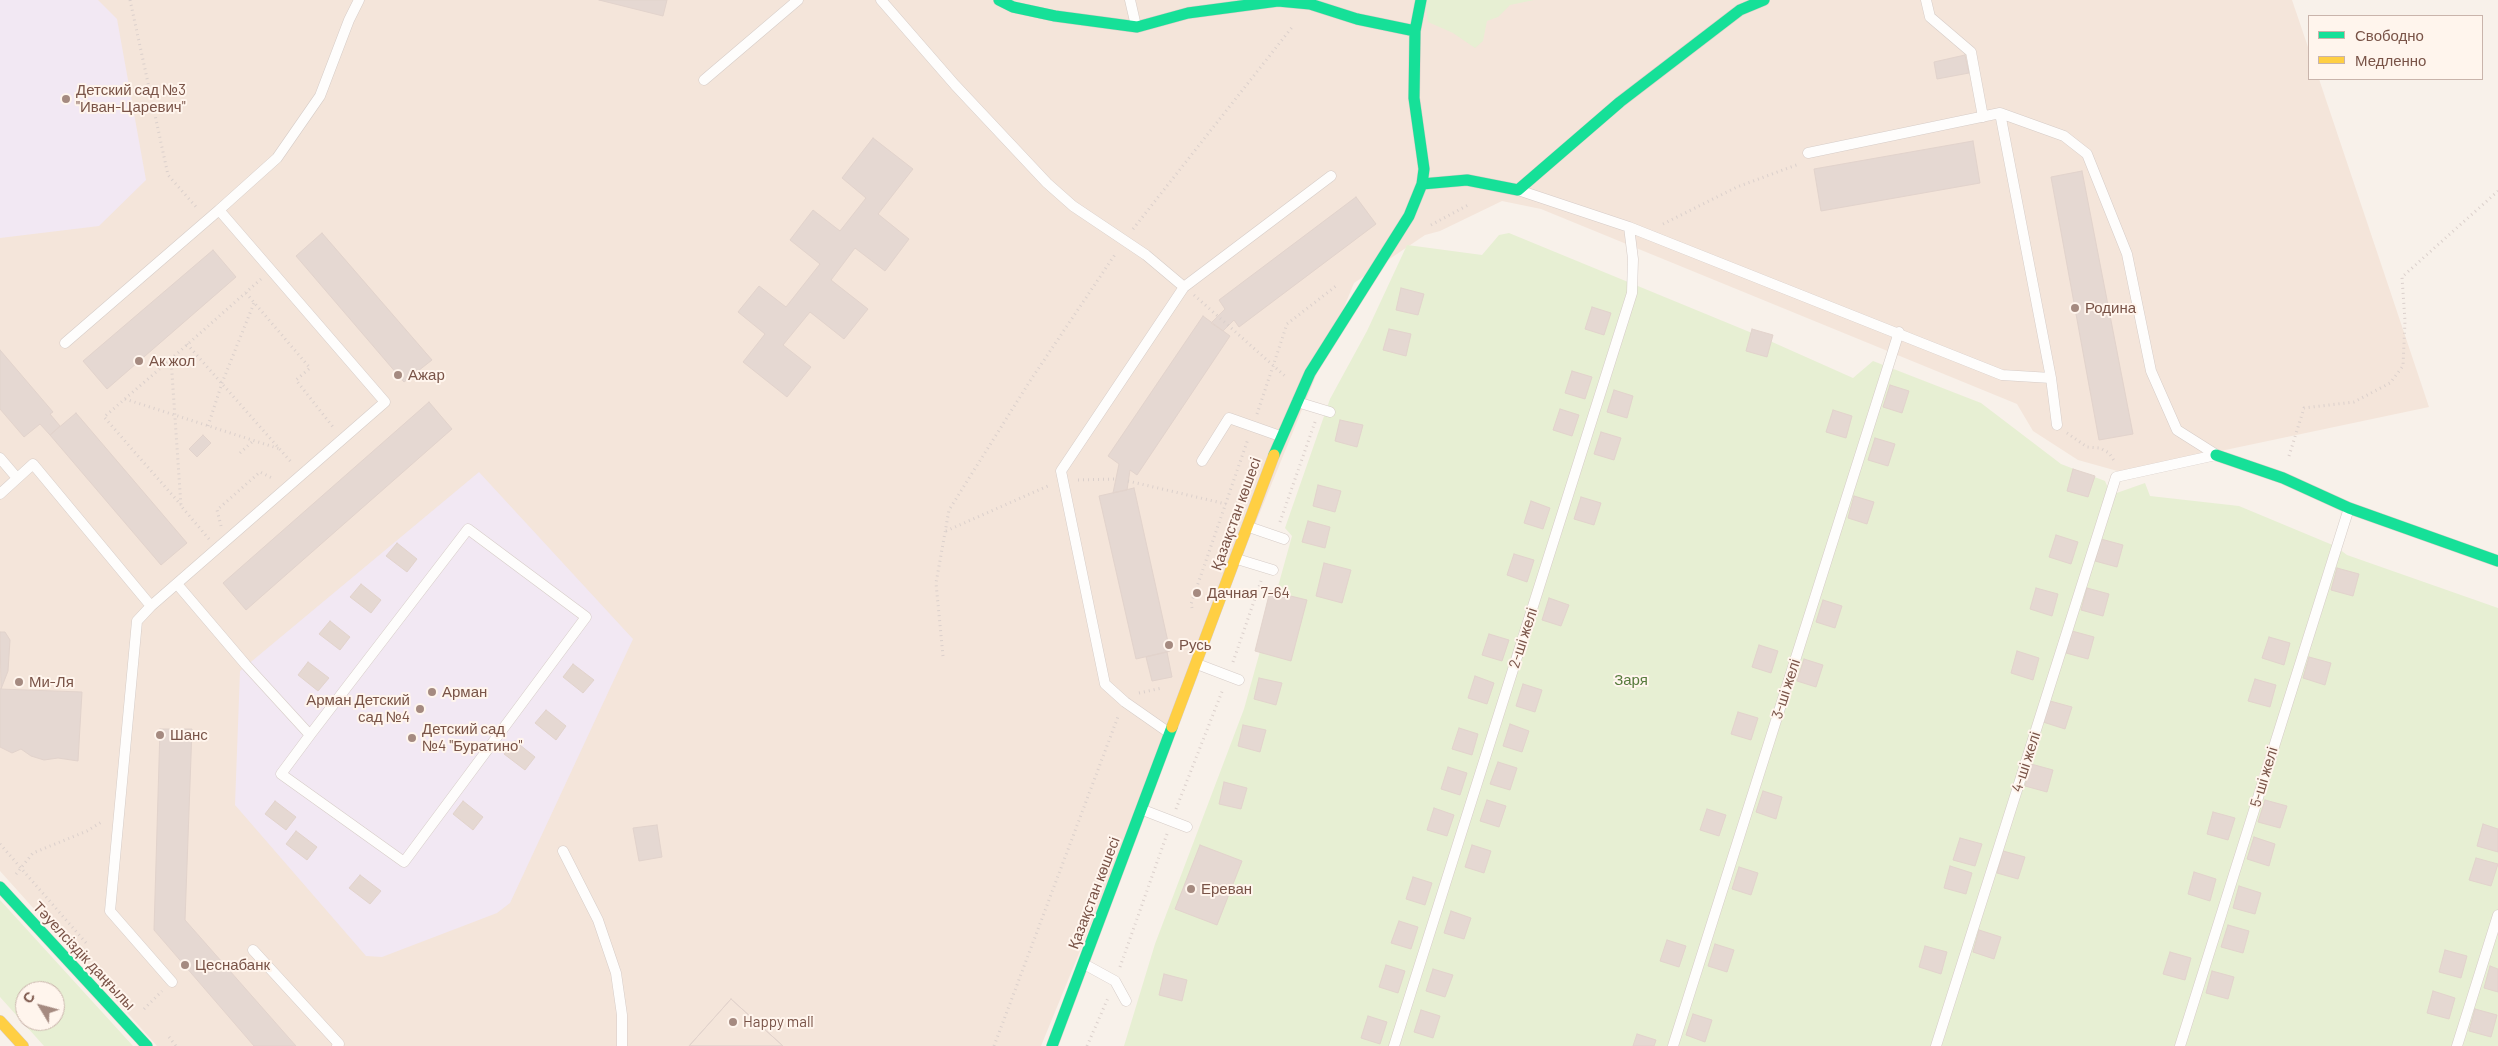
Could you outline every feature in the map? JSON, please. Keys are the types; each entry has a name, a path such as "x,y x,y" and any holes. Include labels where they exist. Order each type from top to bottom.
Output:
{"street":[{"path":"999,0 1013,7 1055,16 1137,27 1188,13 1278,0 1310,4 1357,19 1415,31"},
{"name":"Қазақстан көшесі","path":"1052,1046 1171,734 1281,437 1310,373 1409,216 1422,184 1424,169 1414,98 1415,31 1421,0"},
{"path":"1422,184 1467,180 1518,190 1620,102 1740,10 1764,0"},
{"path":"2216,455 2283,478 2349,508 2498,561"},
{"name":"Тәуелсіздік даңғылы","path":"1,888 146,1046"},
{"path":"0,1021 23,1046"}],"lane":[{"path":"65,343 277,158 320,96 349,20 359,0"},
{"path":"704,80 798,0"},
{"path":"880,0 955,85 1047,182 1073,206 1125,240 1184,287"},
{"path":"1130,0 1137,27"},
{"path":"1926,0 1930,16 1971,52 1984,116"},
{"path":"2000,113 2051,378 2057,425"},
{"path":"1808,152 2000,113 2064,136 2087,154 2127,254 2151,371 2177,430 2216,455"},
{"path":"1171,734 1125,702 1105,684 1061,471 1184,287 1331,176"},
{"path":"1518,190 1629,227 1899,332 2002,375 2051,378"},
{"path":"168,986 110,911 137,621 151,606 385,402 219,210"},
{"name":"2-ші желі","path":"1394,1046 1632,293 1633,259 1629,227"},
{"name":"3-ші желі","path":"1673,1046 1899,332"},
{"path":"1299,397 1325,411"},
{"path":"1202,461 1229,418 1281,437"},
{"path":"2116,477 2216,455"},
{"path":"0,458 17,478"},
{"path":"0,494 33,464 151,606"},
{"name":"4-ші желі","path":"1936,1046 2116,477"},
{"name":"5-ші желі","path":"2180,1046 2349,508"},
{"path":"1248,527 1280,537"},
{"path":"468,528 586,617 404,862 281,774 310,735 468,528"},
{"path":"1236,558 1269,569"},
{"path":"177,584 246,665 310,735"},
{"path":"1197,664 1239,680"},
{"path":"1142,810 1187,827"},
{"path":"563,851 598,920 616,973 622,1015 622,1046"},
{"path":"2457,1046 2498,915"},
{"path":"253,950 339,1044 337,1046"},
{"path":"1084,963 1115,981 1126,1001"}],"path":[{"path":"130,0 168,175 208,220"},
{"path":"943,656 936,582 949,510 1030,381 1125,240 1310,4"},
{"path":"1645,234 1737,187 1786,167 1807,162 1808,152"},
{"path":"2283,478 2304,408 2354,402 2390,383 2403,366 2405,321 2402,277 2498,191"},
{"path":"1424,230 1477,201"},
{"path":"217,549 104,417 271,270"},
{"path":"1184,287 1218,315 1299,397"},
{"path":"246,293 310,368 296,380 334,426 327,432"},
{"path":"208,426 222,383 254,303"},
{"path":"187,344 292,463"},
{"path":"171,359 181,506"},
{"path":"125,399 280,449"},
{"path":"1280,537 1325,411"},
{"path":"2057,425 2087,447 2100,448 2109,454 2117,465 2116,477"},
{"path":"240,453 253,441"},
{"path":"286,468 299,457"},
{"path":"201,545 222,525 217,510 260,472 274,479 280,474"},
{"path":"945,531 1062,480 1116,479"},
{"path":"1128,481 1226,504"},
{"path":"1087,1046 1115,981 1172,821 1269,569"},
{"path":"994,1046 1125,702"},
{"path":"1,888 33,853 87,831 119,812"},
{"path":"144,1009 168,986"}],"shaded area":[{"path":"0,0 2292,0 2308,47 2308,80 2319,80 2429,407 2121,472 2078,460 2033,431 2017,404 1541,209 1502,201 1440,231 1425,235 1354,283 1041,1046 157,1046 0,871"},
{"name":"Детский сад №3 \"Иван-Царевич\"","path":"0,0 98,0 117,19 146,180 99,226 0,238"},
{"name":"Детский сад №4 \"Буратино\"","path":"479,472 633,639 510,903 497,913 382,957 366,956 235,805 240,671"}],"green space":[{"path":"1425,0 1534,0 1510,5 1498,17 1487,21 1483,41 1475,48 1453,33 1428,22"},
{"name":"Заря","path":"1509,233 1752,333 1853,378 1873,361 1981,403 2061,464 2105,481 2111,495 2145,483 2150,496 2239,506 2335,546 2347,555 2498,608 2498,1046 1124,1046 1155,944 1244,709 1292,536 1285,528 1330,399 1367,331 1407,245 1482,255 1499,235"},
{"path":"0,900 133,1046 44,1046 31,1031 65,1031 65,981 15,981 15,1014 0,997"}],"building":[{"path":"599,0 667,0 663,16"},
{"path":"1965,55 1969,73 1937,79 1934,62"},
{"path":"873,138 913,169 878,214 909,239 885,271 855,248 831,280 868,309 844,339 810,312 783,345 811,367 787,397 743,362 765,334 738,312 759,286 786,307 820,264 790,240 813,210 840,231 866,198 842,178"},
{"path":"1973,141 1980,183 1821,211 1814,169"},
{"path":"2082,171 2133,434 2099,440 2051,177"},
{"path":"1356,197 1376,224 1239,327 1234,320 1223,331 1211,323 1225,309 1219,300"},
{"path":"322,233 432,360 404,382 296,256"},
{"path":"213,250 236,277 107,389 83,361"},
{"path":"1401,288 1424,294 1418,315 1396,310"},
{"path":"1592,307 1611,313 1604,335 1585,329"},
{"path":"1203,316 1230,336 1137,475 1130,470 1127,490 1113,493 1119,464 1108,456"},
{"path":"1389,329 1411,334 1406,356 1383,350"},
{"path":"1752,329 1773,335 1767,357 1746,351"},
{"path":"0,350 53,412 50,414 60,426 50,435 40,424 24,437 0,409"},
{"path":"1572,371 1592,377 1585,399 1565,393"},
{"path":"1890,385 1909,391 1902,413 1883,407"},
{"path":"1614,390 1633,396 1627,418 1607,412"},
{"path":"429,402 452,429 246,610 223,583"},
{"path":"1560,409 1579,415 1572,436 1553,430"},
{"path":"1833,410 1852,416 1846,438 1826,432"},
{"path":"76,413 187,543 161,565 50,435"},
{"path":"1340,420 1363,425 1357,447 1335,441"},
{"path":"1601,432 1621,438 1614,460 1594,454"},
{"path":"203,435 211,443 197,457 189,449"},
{"path":"1875,438 1895,444 1888,466 1868,460"},
{"path":"2073,469 2095,476 2088,497 2067,491"},
{"path":"1318,485 1341,491 1335,512 1313,506"},
{"path":"1134,488 1170,651 1136,659 1099,496"},
{"path":"1854,496 1874,502 1867,524 1848,518"},
{"path":"1581,497 1601,503 1594,525 1574,519"},
{"path":"1531,501 1550,508 1543,529 1524,523"},
{"path":"1308,521 1330,527 1325,548 1302,542"},
{"path":"2056,535 2078,542 2071,564 2049,557"},
{"path":"2101,539 2123,545 2117,567 2095,561"},
{"path":"397,543 417,559 407,572 386,556"},
{"path":"1514,554 1534,560 1527,582 1507,575"},
{"path":"1324,563 1351,570 1342,603 1316,596"},
{"path":"2337,568 2359,574 2353,596 2331,590"},
{"path":"361,584 381,600 371,613 350,597"},
{"path":"2036,588 2058,594 2052,616 2030,609"},
{"path":"2087,588 2109,594 2103,616 2081,610"},
{"path":"1270,591 1307,600 1291,661 1255,651"},
{"path":"1549,598 1569,605 1561,626 1542,620"},
{"path":"1823,600 1842,606 1835,628 1816,622"},
{"path":"330,621 350,637 340,650 319,634"},
{"path":"2072,631 2094,637 2088,659 2066,653"},
{"path":"0,632 5,632 10,640 8,671 1,689"},
{"path":"1489,634 1509,640 1502,661 1482,655"},
{"path":"2269,637 2290,643 2284,665 2262,658"},
{"path":"1759,645 1778,651 1771,673 1752,667"},
{"path":"2017,651 2039,658 2033,680 2011,673"},
{"path":"1167,652 1172,677 1152,681 1146,657"},
{"path":"2309,657 2331,663 2325,685 2303,678"},
{"path":"1804,659 1823,665 1816,687 1797,681"},
{"path":"308,662 329,678 318,691 298,675"},
{"path":"573,664 594,680 583,693 563,677"},
{"path":"1475,676 1494,683 1487,704 1468,698"},
{"path":"1259,678 1282,683 1276,705 1254,699"},
{"path":"2255,679 2276,685 2270,707 2248,701"},
{"path":"1523,684 1542,690 1535,712 1516,706"},
{"path":"0,689 82,692 78,761 58,758 44,760 31,756 21,749 12,753 0,747"},
{"path":"2050,701 2072,707 2065,729 2043,722"},
{"path":"546,710 566,726 556,740 535,723"},
{"path":"1738,712 1758,718 1751,740 1731,734"},
{"path":"1510,724 1529,731 1522,752 1503,746"},
{"path":"1243,725 1266,730 1260,752 1238,746"},
{"path":"1459,728 1478,734 1472,755 1452,749"},
{"path":"160,729 192,729 185,920 296,1046 254,1046 154,930"},
{"path":"515,741 535,757 525,770 504,754"},
{"path":"1498,762 1517,768 1510,790 1490,784"},
{"path":"2031,764 2053,770 2047,792 2025,786"},
{"path":"1448,767 1467,773 1460,795 1441,789"},
{"path":"1224,782 1247,788 1241,809 1219,804"},
{"path":"1763,791 1782,797 1776,819 1756,812"},
{"path":"1487,800 1506,806 1499,827 1480,821"},
{"path":"2265,800 2287,806 2280,828 2258,822"},
{"path":"275,801 296,817 286,830 265,814"},
{"path":"463,801 483,817 473,830 453,814"},
{"path":"1434,808 1454,815 1447,836 1427,830"},
{"path":"1707,809 1726,815 1719,836 1700,830"},
{"path":"2213,812 2235,818 2228,840 2207,834"},
{"path":"2483,824 2498,829 2498,852 2477,846"},
{"path":"657,825 662,857 639,861 633,828"},
{"path":"296,831 317,847 307,860 286,844"},
{"path":"2254,837 2275,844 2269,866 2247,859"},
{"path":"1960,838 1982,844 1975,866 1953,860"},
{"path":"1200,845 1242,861 1217,925 1175,909"},
{"path":"1472,845 1491,851 1484,873 1465,867"},
{"path":"2003,851 2025,857 2018,879 1997,873"},
{"path":"2476,858 2498,864 2491,886 2469,880"},
{"path":"1950,866 1972,873 1966,894 1944,888"},
{"path":"1739,867 1758,873 1751,895 1732,889"},
{"path":"2194,872 2216,879 2210,901 2188,894"},
{"path":"360,875 381,891 370,904 349,888"},
{"path":"1413,877 1432,883 1425,905 1406,899"},
{"path":"2239,886 2261,893 2255,914 2233,908"},
{"path":"1451,911 1471,918 1464,939 1444,933"},
{"path":"1399,921 1418,927 1411,949 1391,943"},
{"path":"2228,925 2249,931 2243,953 2221,947"},
{"path":"1979,930 2001,937 1994,959 1973,952"},
{"path":"1667,940 1686,946 1679,967 1660,961"},
{"path":"1715,944 1734,950 1727,972 1708,966"},
{"path":"1925,946 1947,952 1941,974 1919,967"},
{"path":"2445,950 2467,956 2461,978 2439,972"},
{"path":"2170,952 2191,958 2185,980 2163,974"},
{"path":"1386,965 1405,971 1398,993 1379,987"},
{"path":"2490,966 2498,969 2498,992 2484,988"},
{"path":"1433,969 1453,975 1445,997 1426,991"},
{"path":"2212,971 2234,977 2228,999 2206,993"},
{"path":"1164,974 1187,980 1182,1001 1159,995"},
{"path":"2433,991 2455,998 2449,1019 2427,1013"},
{"name":"Happy mall","path":"731,999 783,1046 689,1046"},
{"name":"Happy mall","path":"731,999 783,1046 689,1046"},
{"path":"2475,1009 2497,1015 2491,1037 2469,1031"},
{"path":"1421,1010 1440,1016 1433,1038 1414,1032"},
{"path":"1693,1014 1712,1020 1705,1042 1686,1035"},
{"path":"1368,1016 1387,1022 1380,1044 1361,1038"},
{"path":"1637,1034 1656,1040 1654,1046 1633,1046"}],"traffic: fast":[{"path":"999,0 1013,7 1055,16 1137,27 1188,13 1278,1 1310,4 1357,19 1415,31"},
{"path":"1274,455 1310,373 1409,216 1422,184 1424,169 1414,98 1415,31 1421,0"},
{"path":"1422,184 1467,180 1518,190 1620,102 1740,10 1764,0"},
{"path":"2216,455 2283,478 2349,508 2498,561"},
{"path":"1052,1046 1172,727"},
{"path":"0,887 147,1046"}],"traffic: slow":[{"path":"1172,727 1274,455"},
{"path":"0,1021 23,1046"}],"place":[{"name":"Детский сад №3 \"Иван-Царевич\"","path":"66,99"},
{"name":"Родина","path":"2075,308"},
{"name":"Ак жол","path":"139,361"},
{"name":"Ажар","path":"398,375"},
{"name":"Дачная 7-64","path":"1197,593"},
{"name":"Русь","path":"1169,645"},
{"name":"Ми-Ля","path":"19,682"},
{"name":"Арман","path":"432,692"},
{"name":"Арман Детский сад №4","path":"420,709"},
{"name":"Шанс","path":"160,735"},
{"name":"Детский сад №4 \"Буратино\"","path":"412,738"},
{"name":"Ереван","path":"1191,889"},
{"name":"Цеснабанк","path":"185,965"},
{"name":"Happy mall","path":"733,1022"}]}
